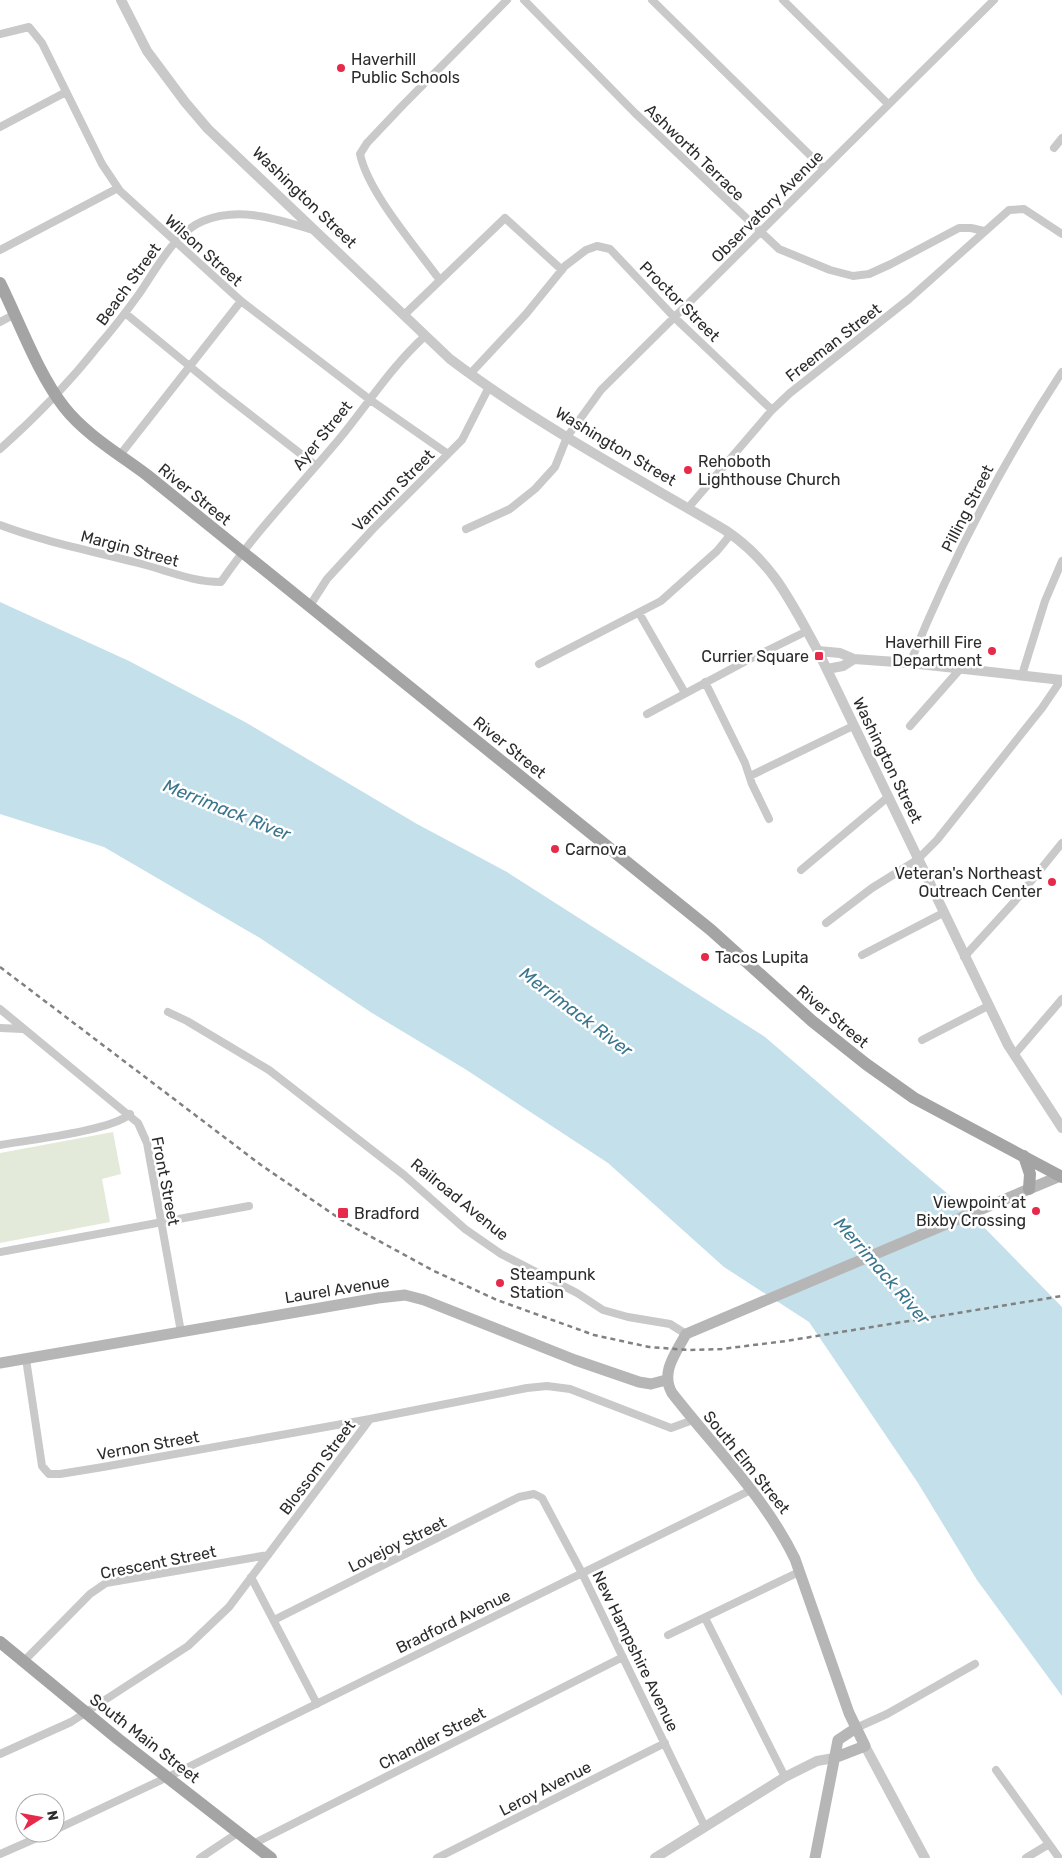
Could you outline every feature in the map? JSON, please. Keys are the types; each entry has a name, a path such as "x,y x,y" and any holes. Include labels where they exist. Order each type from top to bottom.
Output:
{"main road":[{"name":"River Street","path":"0,283 56,394 64,407 87,430 711,930 820,1027 866,1064 914,1098 1061,1176"},
{"path":"1024,1156 1030,1174 1029,1189"},
{"path":"666,1380 666,1372 691,1332 1061,1176"},
{"name":"Laurel Avenue","path":"0,1363 378,1298 405,1295 424,1300 575,1360 639,1382 651,1384 666,1380"},
{"name":"South Elm Street","path":"666,1380 672,1393 750,1490 784,1538 799,1572 856,1728 865,1746"},
{"name":"South Main Street","path":"0,1642 84,1712 271,1858"},
{"path":"815,1858 838,1740 856,1728"},
{"path":"834,1758 865,1746"}],"street":[{"name":"Washington Street","path":"121,0 147,51 208,129 425,336 470,374 489,387 567,437 732,534 767,565 776,577 818,651 988,1006 1014,1055 1062,1128"},
{"path":"439,279 385,204 362,166 360,154 367,143 403,105 507,0"},
{"name":"Ashworth Terrace","path":"524,0 635,113 779,249 830,270 853,276 869,274 892,264 959,228 984,231"},
{"path":"652,0 823,168"},
{"path":"783,0 887,103"},
{"name":"Observatory Avenue","path":"466,529 510,509 535,489 555,467 567,437 601,390 675,318 887,103 932,63 994,0"},
{"name":"Wilson Street","path":"0,34 29,27 42,43 102,164 118,188 175,242 241,301 369,399 448,454"},
{"path":"0,127 66,92"},
{"path":"1054,148 1062,138"},
{"path":"0,250 118,188"},
{"name":"Freeman Street","path":"688,508 772,410 790,393 909,299 1009,210 1024,209 1062,234"},
{"name":"Beach Street","path":"0,449 56,394 125,313 175,242 200,222 223,215 244,214 274,218 313,230"},
{"path":"404,314 505,218 562,270"},
{"name":"Proctor Street","path":"470,374 526,314 562,270 586,250 597,246 610,249 675,318 772,410"},
{"path":"120,455 192,366 241,301"},
{"path":"125,313 192,366 221,392 315,465"},
{"path":"0,322 15,314"},
{"name":"Ayer Street","path":"241,552 266,527 315,465 340,438 391,371 425,336"},
{"name":"Pilling Street","path":"910,663 948,576 1011,453 1062,372"},
{"name":"Varnum Street","path":"309,607 327,578 462,440 489,387"},
{"name":"Margin Street","path":"0,525 51,542 206,582 221,582 241,552"},
{"path":"539,664 639,613 671,593 717,551 732,534"},
{"path":"1022,675 1045,601 1062,561"},
{"path":"639,613 685,693"},
{"path":"647,714 705,682 807,631"},
{"path":"818,651 840,653 854,659 961,668 1062,680 1042,708 918,860 872,888 826,923"},
{"path":"827,669 843,666 854,659"},
{"path":"910,726 961,668"},
{"path":"705,682 769,819"},
{"path":"750,776 853,726"},
{"path":"801,870 888,797"},
{"path":"964,957 1015,901 1062,844"},
{"path":"862,955 944,913"},
{"path":"1014,1055 1062,999"},
{"path":"922,1040 988,1006"},
{"name":"Front Street","path":"0,1009 130,1114 138,1123 145,1138 181,1332"},
{"name":"Railroad Avenue","path":"168,1012 187,1021 268,1070 410,1180 465,1229 501,1254 577,1293 603,1310 670,1324 691,1332"},
{"path":"0,1028 24,1029"},
{"path":"0,1146 108,1124 123,1120 130,1114"},
{"path":"0,1252 249,1206"},
{"name":"Vernon Street","path":"26,1358 42,1466 49,1474 104,1467 370,1419"},
{"name":"Blossom Street","path":"0,1754 71,1722 188,1646 213,1624 252,1577 370,1419 547,1386 570,1389 671,1428 693,1420"},
{"name":"Bradford Avenue","path":"65,1825 168,1777 750,1490"},
{"name":"New Hampshire Avenue","path":"534,1494 542,1498 549,1506 705,1827"},
{"name":"Lovejoy Street","path":"274,1620 519,1497 534,1494"},
{"name":"Crescent Street","path":"23,1662 98,1586 118,1580 268,1555"},
{"path":"668,1636 799,1572"},
{"path":"252,1577 317,1704"},
{"path":"704,1618 785,1777"},
{"name":"Chandler Street","path":"253,1844 623,1657"},
{"path":"856,1728 887,1714 975,1664"},
{"name":"Leroy Avenue","path":"437,1858 665,1743"},
{"path":"865,1746 925,1858"},
{"path":"655,1858 785,1777 817,1761 834,1758"},
{"path":"996,1770 1059,1858"},
{"path":"200,1858 238,1832"},
{"path":"0,1854 25,1843"},
{"path":"1026,1858 1049,1844"}],"green space":[{"path":"113,1132 121,1174 102,1179 110,1222 0,1243 0,1153"}],"water":[{"name":"Merrimack River","path":"0,602 129,661 245,722 417,824 507,872 765,1037 970,1213 1062,1307 1062,1696 977,1580 918,1483 809,1322 724,1267 608,1163 465,1069 372,1013 260,938 104,847 0,814"}],"railway":[{"path":"0,967 261,1165 346,1223 434,1271 497,1300 594,1335 649,1347 689,1350 722,1349 786,1341 1062,1296"}],"place":[{"name":"Haverhill Public Schools","path":"341,68"},
{"name":"Rehoboth Lighthouse Church","path":"688,470"},
{"name":"Haverhill Fire Department","path":"992,651"},
{"name":"Currier Square","path":"819,656"},
{"name":"Carnova","path":"555,849"},
{"name":"Veteran's Northeast Outreach Center","path":"1052,882"},
{"name":"Tacos Lupita","path":"705,957"},
{"name":"Viewpoint at Bixby Crossing","path":"1036,1211"},
{"name":"Bradford","path":"343,1213"},
{"name":"Steampunk Station","path":"500,1283"}]}
